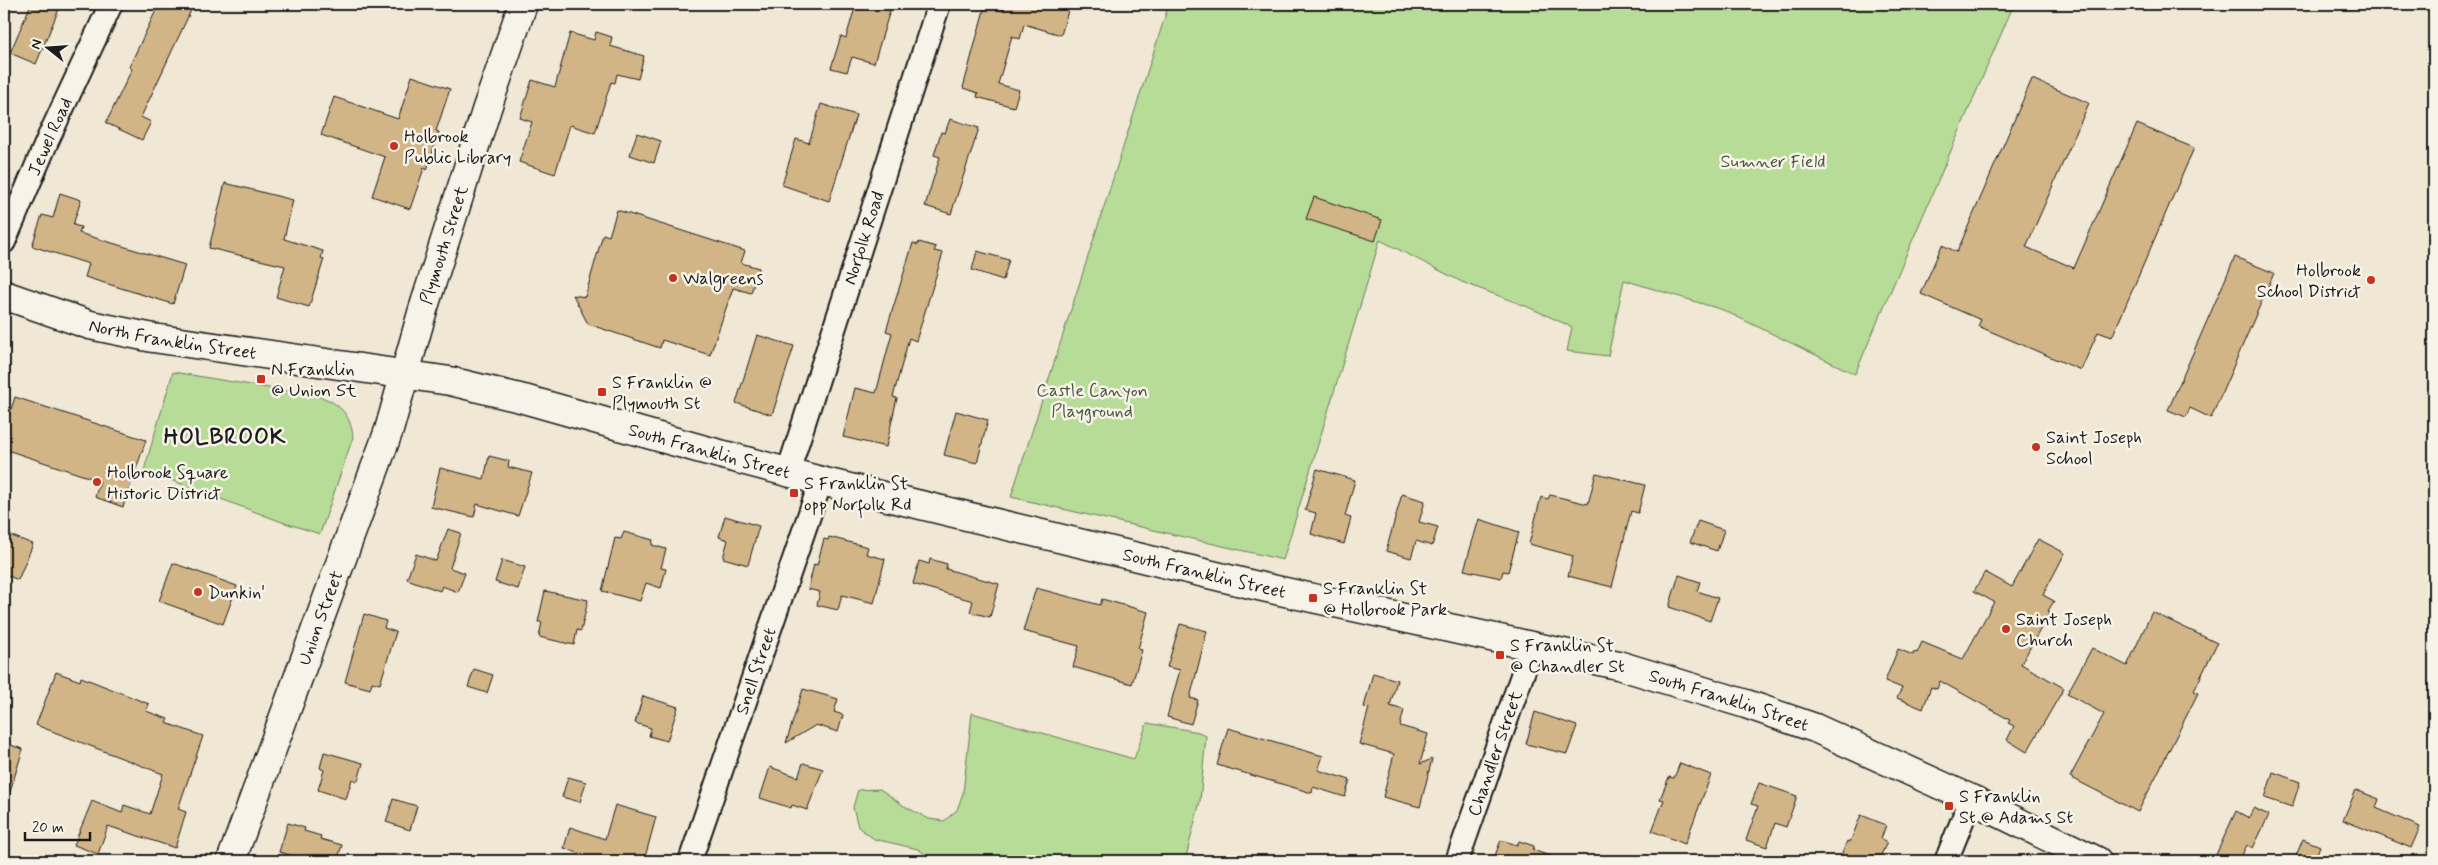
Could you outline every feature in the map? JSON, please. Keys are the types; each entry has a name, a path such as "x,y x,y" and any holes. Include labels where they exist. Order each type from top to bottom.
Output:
{"main road":[{"name":"Plymouth Street","path":"405,373 487,108 523,4"},
{"name":"North Franklin Street","path":"4,295 90,324 152,338 405,373"},
{"name":"South Franklin Street","path":"405,373 450,381 524,399 821,481 1258,586 1618,665 1755,707 1815,728 1971,799 2097,861"},
{"name":"Union Street","path":"232,861 389,430 405,373"}],"street":[{"name":"Jewel Road","path":"4,242 48,139 111,4"},
{"name":"Norfolk Road","path":"788,472 939,4"},
{"name":"Snell Street","path":"690,861 821,481"},
{"name":"Chandler Street","path":"1457,861 1532,647"},
{"path":"1946,861 1971,799"}],"green space":[{"name":"Sumner Field","path":"1169,4 2014,4 1855,374 1723,310 1624,280 1608,356 1567,351 1572,327 1528,307 1462,282 1380,240 1283,560 1011,497"},
{"path":"173,372 317,396 331,401 342,410 352,429 353,437 320,534 282,522 144,470"},
{"path":"972,713 1134,759 1147,723 1199,732 1206,736 1200,801 1185,861 934,861 918,849 874,839 858,827 853,807 858,790 880,789 904,806 929,819 944,821 957,810 963,793"}],"building":[{"path":"31,4 61,4 36,64 10,53"},
{"path":"159,4 194,4 141,117 151,122 142,140 106,123 132,69 129,67"},
{"path":"856,4 892,4 874,63 852,57 847,72 831,68 841,36 846,38"},
{"path":"1004,4 1070,4 1061,35 1024,24 1020,39 1012,36 998,84 1019,90 1014,107 977,97 978,93 963,88 985,6 1003,11"},
{"path":"596,32 612,37 610,46 644,56 638,79 617,74 615,83 611,82 595,133 570,125 555,174 519,162 532,122 520,118 532,80 555,87 570,33 594,40"},
{"name":"Holbrook Public Library","path":"412,76 450,89 436,131 439,132 427,170 424,168 410,209 372,196 385,157 321,135 334,97 398,119"},
{"path":"2032,79 2089,103 2026,247 2074,268 2137,124 2194,148 2112,337 2098,332 2081,370 1978,326 1981,320 1921,294 1942,245 1957,252"},
{"path":"821,104 856,115 829,201 782,185 796,139 809,143"},
{"path":"950,119 979,128 951,214 925,206 940,157 934,155 941,132 945,133"},
{"path":"637,133 661,141 654,163 630,155"},
{"path":"225,183 293,200 284,239 323,251 321,258 324,259 309,307 276,297 285,266 209,248"},
{"path":"60,193 81,200 73,225 81,227 79,233 185,265 173,304 85,277 89,264 32,246 42,215 53,218"},
{"path":"1314,197 1382,220 1375,241 1306,219"},
{"name":"Walgreens","path":"617,210 745,251 741,263 759,268 751,293 733,288 710,355 662,340 660,348 588,324 573,295 585,297 603,234 609,236"},
{"path":"919,242 936,247 934,251 943,253 916,341 909,338 893,397 897,398 886,447 843,437 855,388 876,393 892,333 886,331 913,243 918,245"},
{"path":"977,251 1009,260 1003,280 972,270"},
{"path":"2235,257 2274,273 2211,418 2190,408 2186,417 2168,410"},
{"path":"757,335 794,346 772,415 736,403"},
{"path":"15,397 146,440 123,507 95,497 100,481 4,449 4,432"},
{"path":"956,411 988,420 977,463 944,455"},
{"path":"489,456 509,461 508,467 532,473 518,516 477,504 474,517 431,507 440,468 484,479"},
{"path":"1317,469 1355,480 1345,516 1351,518 1344,544 1311,534 1316,513 1305,510"},
{"path":"1596,473 1645,485 1638,513 1631,511 1612,587 1568,576 1573,556 1529,544 1541,497 1548,499 1550,495 1588,504"},
{"path":"1402,494 1425,501 1419,522 1438,527 1432,546 1416,541 1411,558 1386,551"},
{"path":"725,516 759,526 748,565 723,558 728,540 719,537"},
{"path":"1479,519 1519,532 1508,572 1503,571 1501,578 1464,570"},
{"path":"1698,521 1724,530 1717,551 1690,542"},
{"path":"448,529 461,533 450,568 465,573 458,592 442,586 440,591 407,579 416,554 436,561"},
{"path":"624,532 653,540 652,545 666,549 661,568 666,569 661,588 646,583 640,601 602,591 615,538 621,539"},
{"path":"4,533 33,544 18,580 4,574"},
{"path":"829,537 868,547 866,554 885,559 874,603 842,595 838,610 817,605 820,592 808,589 814,564 817,565 824,539 828,540"},
{"path":"2038,539 2065,553 2043,595 2054,601 2048,611 2050,612 2021,664 2064,688 2027,752 2007,740 2014,726 2008,723 2010,720 1940,681 1937,689 1931,687 1923,709 1897,698 1902,688 1885,681 1898,649 1913,655 1914,652 1917,653 1922,642 1963,659 1994,602 1974,591 1985,572 2012,587"},
{"path":"930,559 947,564 946,569 999,584 990,617 970,612 973,601 913,584 919,561 929,564"},
{"path":"502,560 525,567 518,589 495,582"},
{"name":"Dunkin'","path":"173,563 237,586 223,624 159,601"},
{"path":"1679,575 1700,582 1697,591 1718,598 1710,621 1669,607"},
{"path":"1036,588 1100,605 1102,599 1148,612 1138,649 1142,650 1132,684 1073,667 1079,646 1023,631"},
{"path":"545,591 588,600 581,631 577,630 574,645 539,637 542,622 538,622"},
{"path":"2152,612 2217,643 2194,691 2198,693 2138,812 2070,777 2104,714 2067,694 2092,648 2127,666"},
{"path":"364,614 386,621 384,628 396,632 380,684 372,682 370,689 345,682"},
{"path":"1180,624 1207,631 1190,698 1198,700 1191,724 1167,717 1180,670 1167,667"},
{"path":"474,669 493,675 487,693 468,687"},
{"path":"56,672 80,681 81,677 149,704 146,711 168,719 166,723 203,736 178,809 186,812 175,848 108,826 98,854 74,845 92,801 122,813 124,805 150,814 163,774 36,725"},
{"path":"1373,673 1397,680 1390,706 1404,710 1400,726 1428,734 1420,764 1432,759 1420,807 1383,797 1394,754 1359,744 1369,708 1364,707"},
{"path":"803,689 838,699 834,712 843,715 838,732 816,725 786,743"},
{"path":"643,696 678,707 667,741 649,736 651,728 635,723"},
{"path":"1535,712 1577,726 1567,754 1526,744"},
{"path":"1228,728 1323,756 1318,770 1350,780 1345,797 1313,787 1312,793 1217,765"},
{"path":"4,743 23,749 8,798 4,798"},
{"path":"324,752 363,763 358,781 352,779 346,799 318,790 324,770 320,768"},
{"path":"803,763 823,769 807,810 792,805 791,808 760,798 770,767 798,777"},
{"path":"1680,763 1711,775 1685,844 1652,831 1664,800 1660,799 1669,777 1674,778"},
{"path":"2273,772 2300,782 2292,807 2265,798"},
{"path":"568,777 586,782 580,802 562,797"},
{"path":"1759,783 1797,796 1786,827 1775,823 1767,847 1746,840 1758,806 1751,804"},
{"path":"2356,790 2379,799 2376,808 2420,827 2411,848 2343,820"},
{"path":"393,799 417,806 410,830 386,822"},
{"path":"615,805 656,817 644,861 582,861 584,855 564,848 570,827 605,839"},
{"path":"2253,808 2269,815 2253,848 2247,845 2239,861 2225,861 2215,857 2236,811 2249,818"},
{"path":"1861,815 1886,825 1881,839 1887,842 1880,857 1875,856 1873,861 1839,861 1847,841 1850,842"},
{"path":"288,823 305,828 304,831 321,836 320,839 342,845 337,861 312,861 279,852"},
{"path":"2303,839 2320,846 2314,861 2294,861"},
{"path":"1501,840 1517,845 1519,841 1534,846 1533,850 1556,858 1555,861 1493,861"}],"place":[{"name":"Holbrook Public Library","path":"394,146"},
{"name":"Walgreens","path":"673,278"},
{"name":"Holbrook School District","path":"2371,280"},
{"name":"N Franklin @ Union St","path":"261,379"},
{"name":"S Franklin @ Plymouth St","path":"602,392"},
{"name":"Saint Joseph School","path":"2036,447"},
{"name":"Holbrook Square Historic District","path":"97,482"},
{"name":"S Franklin St opp Norfolk Rd","path":"794,493"},
{"name":"Dunkin'","path":"198,592"},
{"name":"S Franklin St @ Holbrook Park","path":"1313,598"},
{"name":"Saint Joseph Church","path":"2006,629"},
{"name":"S Franklin St @ Chandler St","path":"1500,655"},
{"name":"S Franklin St @ Adams St","path":"1949,806"}],"district":[{"name":"HOLBROOK","path":"225,436"}],"park label":[{"name":"Castle Canyon Playground","path":"1092,400"}]}
